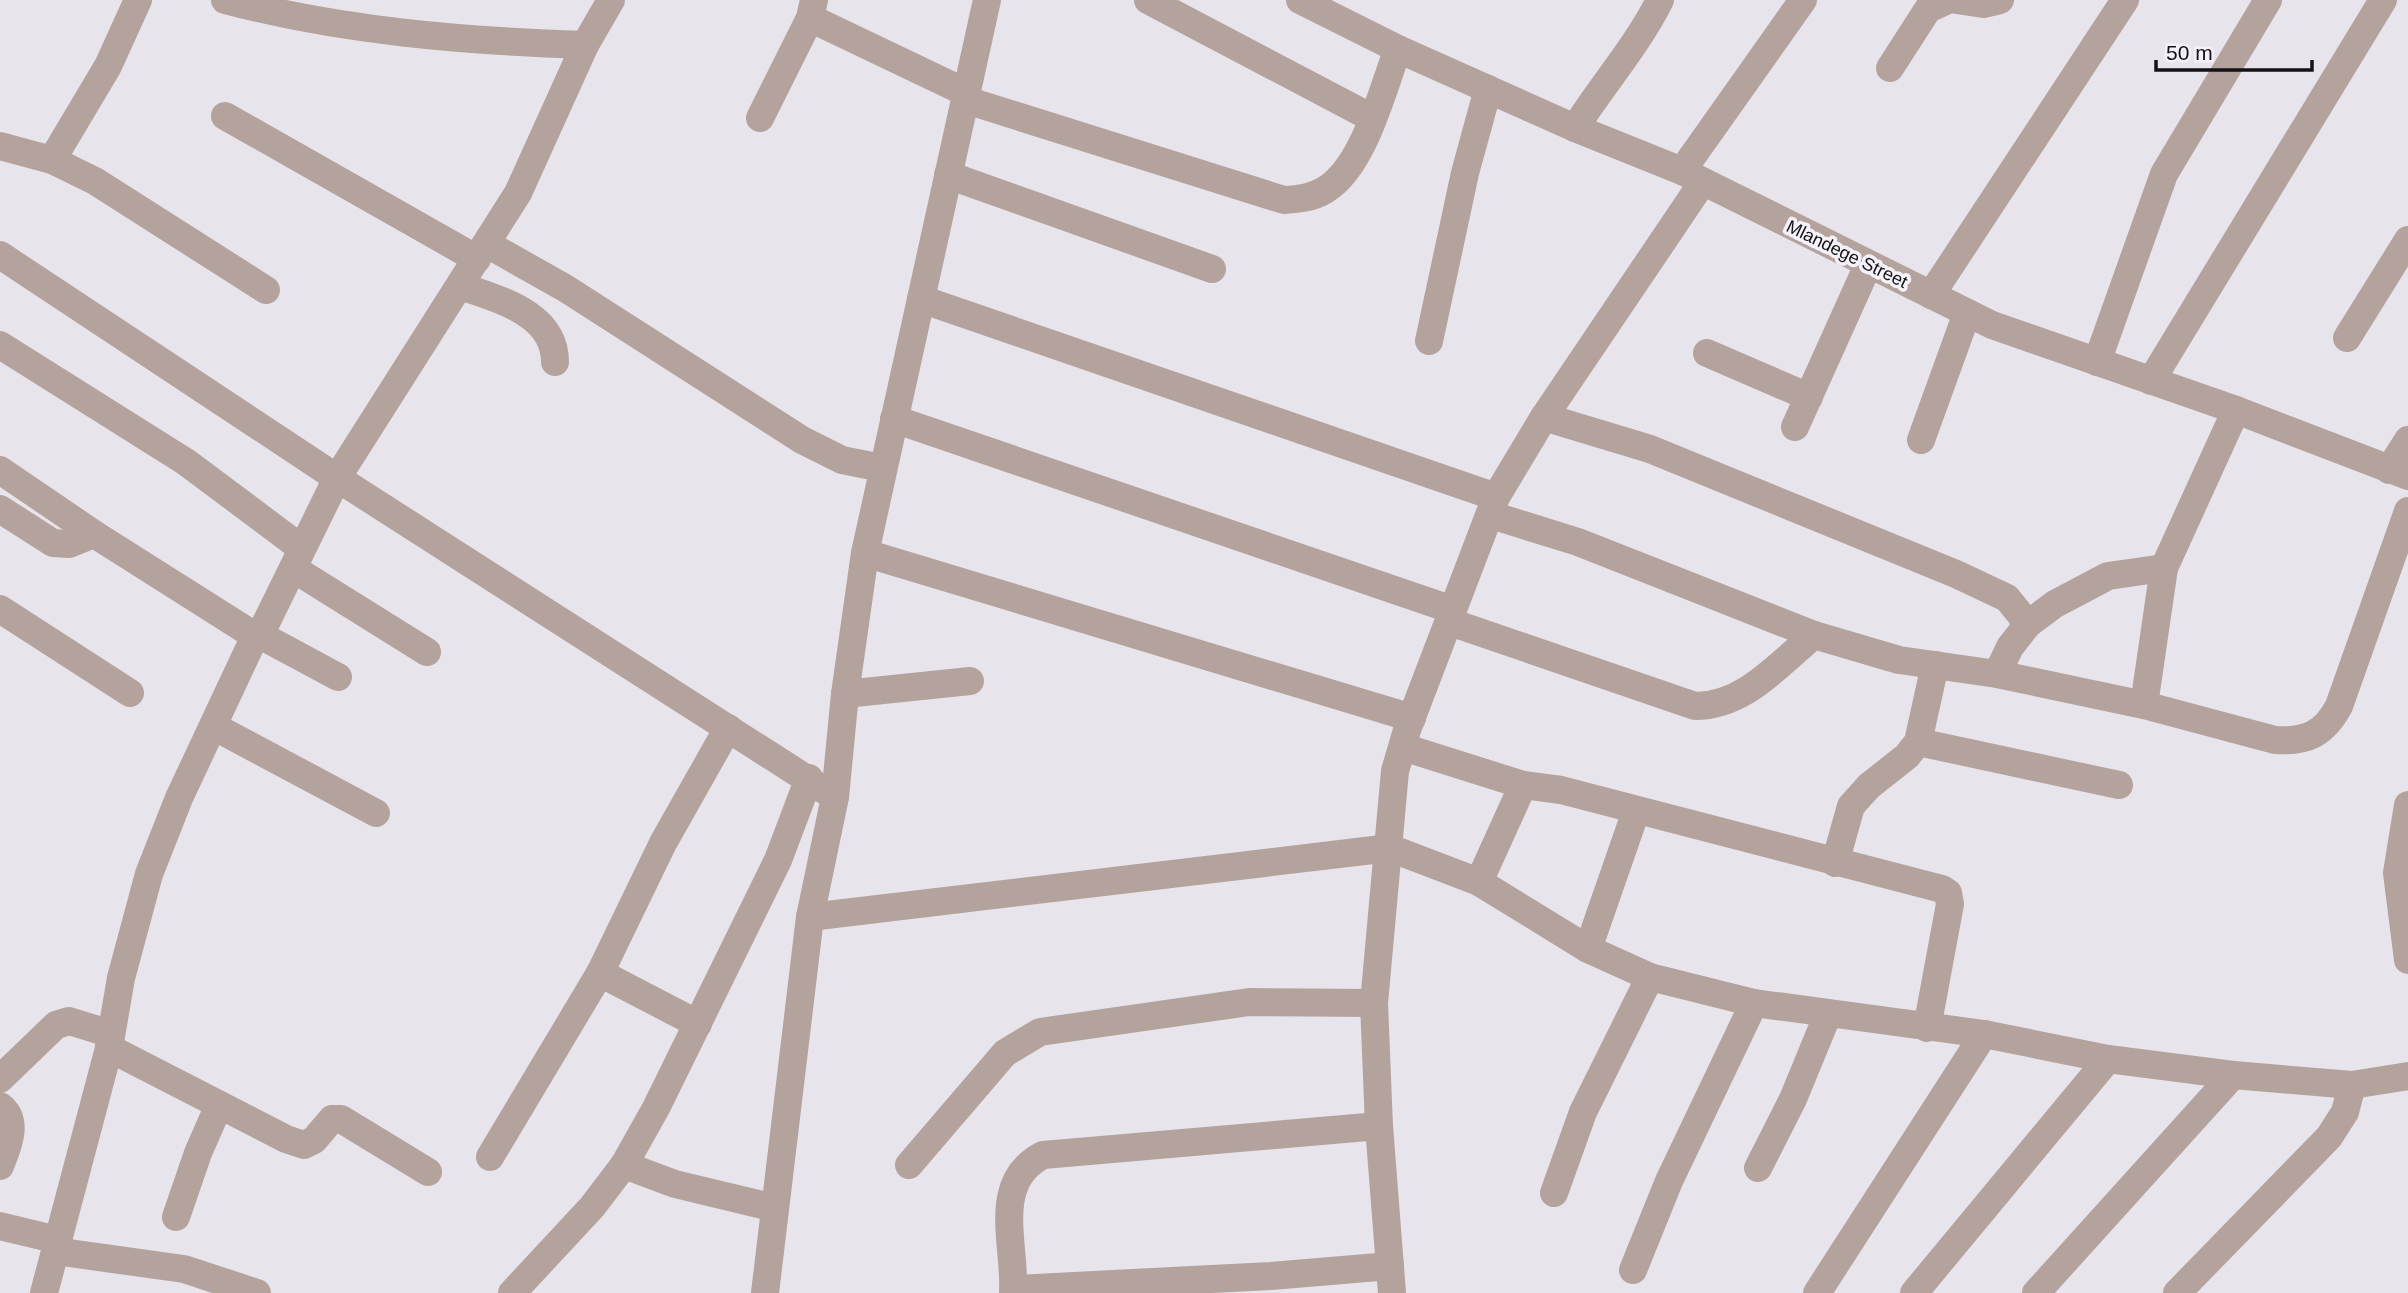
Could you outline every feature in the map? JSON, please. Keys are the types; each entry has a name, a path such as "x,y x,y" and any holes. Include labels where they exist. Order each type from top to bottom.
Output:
{"street":[{"path":"52,160 108,66 138,0"},
{"path":"225,0 343,24 470,41 585,44"},
{"path":"44,1293 110,1041 121,978 149,874 179,798 337,478 518,193 585,44 611,0"},
{"path":"765,1293 810,917 835,797 845,694 865,553 987,0"},
{"path":"1148,0 1372,118"},
{"path":"1575,128 1602,85 1642,35 1660,0"},
{"path":"1379,1126 1043,1155 1022,1169 1011,1192 1014,1291 1271,1276 1391,1279 1379,1126 1374,1003 1395,771 1412,718 1494,506 1544,418 1804,0"},
{"path":"1890,68 1928,9 1948,0"},
{"path":"1957,0 1983,4 2000,0"},
{"path":"1931,296 2125,0"},
{"path":"2097,362 2164,174 2267,0"},
{"path":"2151,381 2383,0"},
{"name":"Mlandege Street","path":"1310,2 1398,49 1692,177 1992,325 2236,410 2399,473"},
{"path":"760,118 812,9 967,97 1284,200 1305,198 1324,191 1340,179 1353,161 1398,49"},
{"path":"1429,341 1465,173 1488,89"},
{"path":"225,116 482,252 565,288 802,440 842,460 883,468"},
{"path":"0,146 52,160 95,181 266,290"},
{"path":"948,174 1212,269"},
{"path":"2347,338 2408,240"},
{"path":"0,255 337,478 835,797"},
{"path":"1795,427 1868,265"},
{"path":"461,286 512,304 532,316 555,346 555,362"},
{"path":"921,299 1494,506 1814,635 1899,660 1997,674 2144,705 2275,740 2308,738 2322,731 2339,706 2408,511"},
{"path":"1921,440 1967,313"},
{"path":"0,345 186,462 297,558 427,652"},
{"path":"1707,353 1809,397"},
{"path":"2144,705 2164,568 2236,410"},
{"path":"1544,418 1650,449 1969,580 2007,598 2028,624"},
{"path":"894,419 1452,616 1695,706 1711,706 1741,695 1814,635"},
{"path":"2399,473 2408,440"},
{"path":"0,470 94,534 257,636 338,677"},
{"path":"0,509 53,543 69,544 94,534"},
{"path":"865,553 1412,718"},
{"path":"1997,674 2010,647 2028,624 2055,604 2108,576 2164,568"},
{"path":"0,609 130,693"},
{"path":"1835,863 1851,806 1869,786 1907,756 1918,742 1935,665"},
{"path":"845,694 970,681"},
{"path":"213,726 376,813"},
{"path":"490,1157 600,973 663,843 727,728"},
{"path":"1918,742 2119,785"},
{"path":"1403,747 1523,785 1561,790 1942,889 1948,893 1950,904 1927,1028"},
{"path":"513,1293 592,1207 624,1165 656,1108 778,860 809,778"},
{"path":"1479,882 1523,785"},
{"path":"2408,805 2397,873 2408,960"},
{"path":"1588,949 1636,811"},
{"path":"810,917 1390,848 1479,882 1588,949 1650,977 1754,1003 1984,1034 2108,1059 2233,1075 2352,1085 2408,1076"},
{"path":"600,973 698,1024"},
{"path":"1555,1193 1583,1112 1650,977"},
{"path":"909,1166 1005,1053 1040,1032 1248,1002 1374,1003"},
{"path":"1633,1270 1669,1181 1754,1003"},
{"path":"1758,1168 1793,1099 1828,1014"},
{"path":"0,1079 56,1025 69,1021 110,1041 219,1105 286,1139 304,1145 314,1140 332,1119 341,1119 428,1172"},
{"path":"1817,1293 1984,1034"},
{"path":"1914,1293 2108,1059"},
{"path":"2036,1293 2233,1075"},
{"path":"2177,1293 2329,1137 2346,1112 2352,1085"},
{"path":"176,1217 198,1153 219,1105"},
{"path":"0,1106 10,1123 11,1139 0,1166"},
{"path":"624,1165 676,1184 775,1208"},
{"path":"0,1226 57,1246 184,1269 257,1293"}]}
